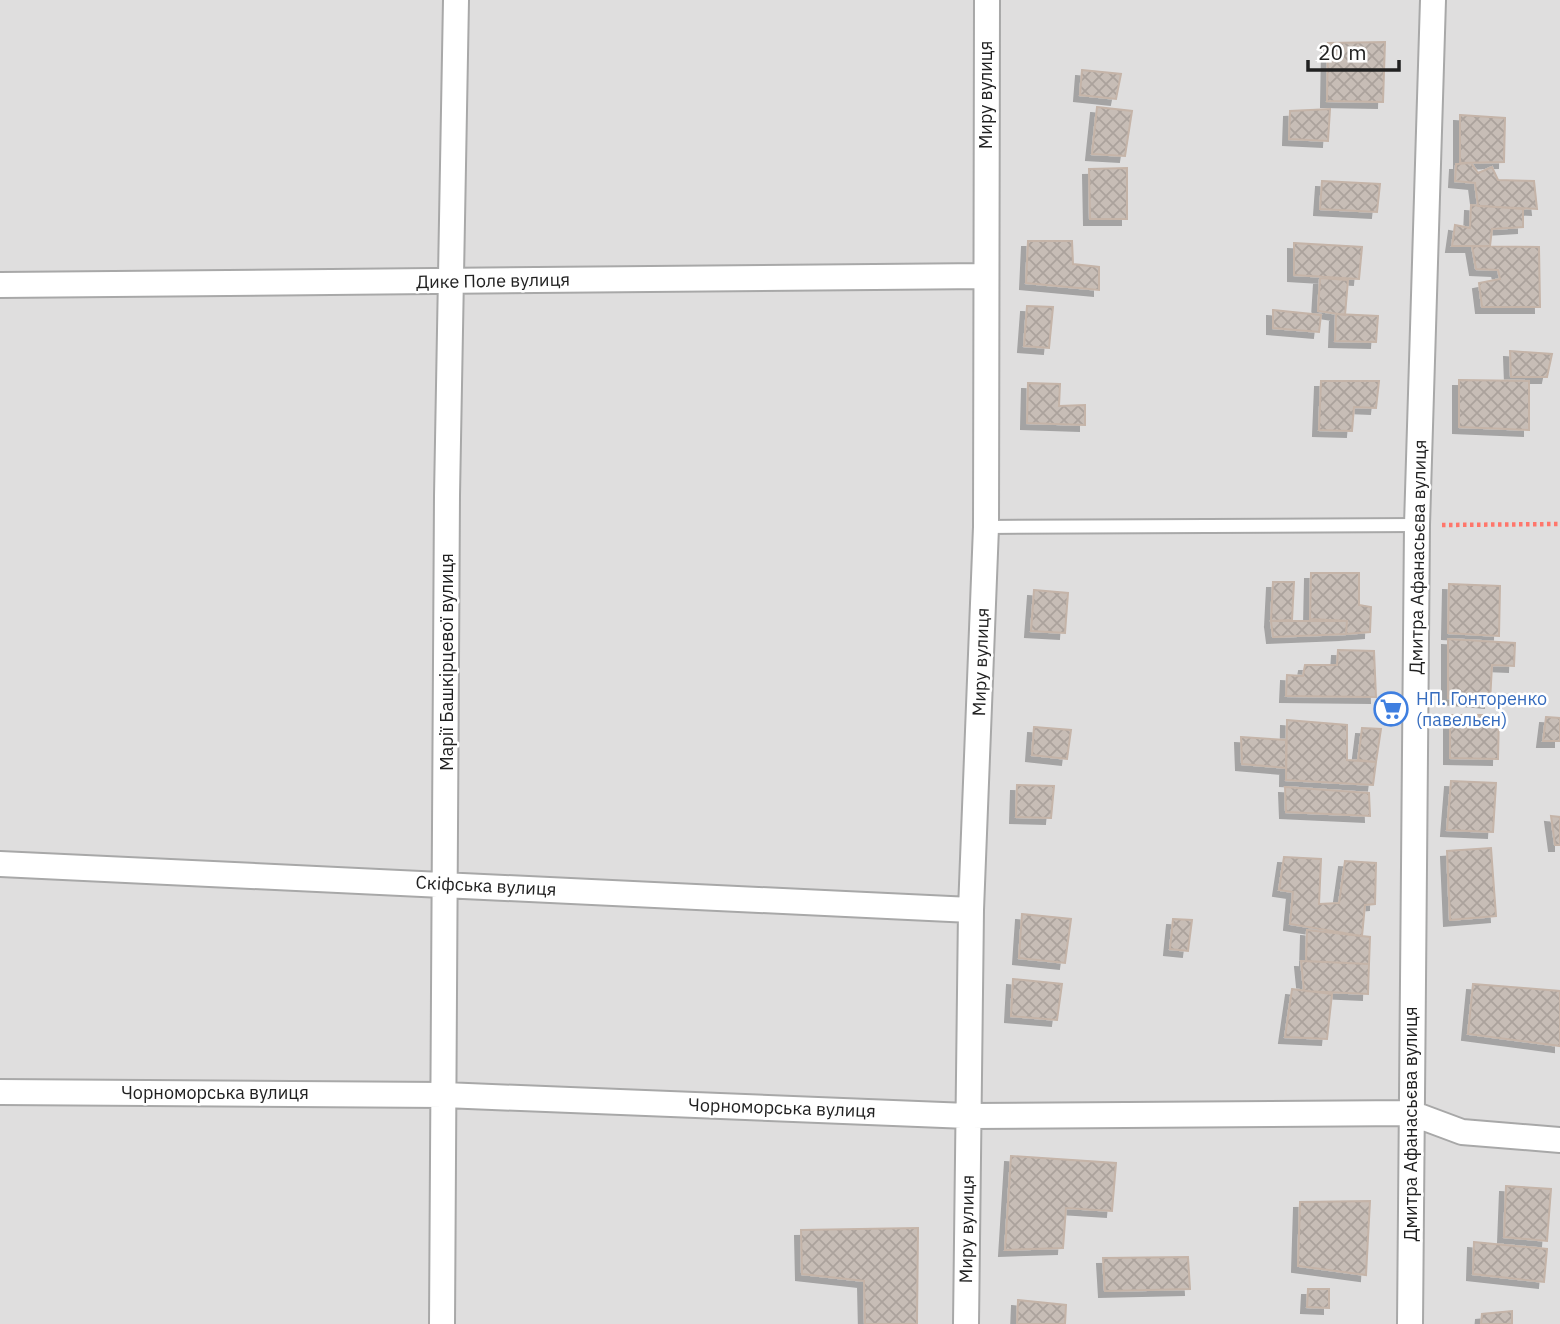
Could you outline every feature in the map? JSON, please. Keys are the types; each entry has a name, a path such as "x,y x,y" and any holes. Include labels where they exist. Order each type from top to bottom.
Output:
{"street":[{"name":"Марії Башкірцевої вулиця","path":"442,1324 447,510 456,0"},
{"name":"Миру вулиця","path":"966,1324 971,910 986,527 987,0"},
{"name":"Дмитра Афанасьєва вулиця","path":"1410,1324 1417,526 1438,2"},
{"name":"Дике Поле вулиця","path":"0,285 986,276"},
{"name":"Скіфська вулиця","path":"0,864 971,910"},
{"name":"Чорноморська вулиця","path":"0,1092 444,1094 968,1116 1410,1113 1462,1132 1560,1140"}],"lane":[{"path":"986,527 1417,526"}],"path":[{"path":"1417,526 1560,524"}],"shaded area":[{"path":"0,0 1560,0 1560,1324 0,1324"}],"building":[{"path":"1385,42 1383,102 1327,101 1328,43"},
{"path":"1082,70 1121,74 1116,99 1080,95"},
{"path":"1097,107 1132,111 1125,156 1092,154"},
{"path":"1330,109 1328,141 1289,139 1290,111"},
{"path":"1460,115 1505,118 1504,162 1460,163"},
{"path":"1471,163 1478,173 1492,167 1498,180 1534,181 1537,209 1478,206 1475,183 1455,181 1456,164"},
{"path":"1127,168 1127,219 1090,219 1089,169"},
{"path":"1322,181 1380,184 1377,212 1320,209"},
{"path":"1471,205 1523,209 1523,227 1492,229 1490,246 1452,246 1455,225 1470,228"},
{"path":"1028,241 1072,241 1073,264 1099,267 1099,290 1026,283"},
{"path":"1294,243 1362,247 1359,279 1294,275"},
{"path":"1472,246 1539,247 1540,307 1482,307 1479,283 1500,279 1498,270 1476,269"},
{"path":"1320,278 1348,280 1345,315 1318,311"},
{"path":"1027,306 1053,307 1049,348 1024,346"},
{"path":"1273,310 1321,315 1319,332 1273,328"},
{"path":"1336,314 1378,316 1376,342 1335,341"},
{"path":"1510,351 1552,354 1547,377 1511,377"},
{"path":"1459,380 1529,381 1529,430 1459,427"},
{"path":"1321,381 1379,381 1376,408 1354,407 1352,431 1319,430"},
{"path":"1028,383 1060,384 1059,406 1085,405 1085,425 1027,423"},
{"path":"1311,573 1359,573 1359,605 1371,607 1370,632 1346,634 1347,621 1310,619"},
{"path":"1273,582 1294,582 1292,620 1271,621"},
{"path":"1449,584 1500,586 1499,636 1448,633"},
{"path":"1034,590 1068,593 1065,633 1031,631"},
{"path":"1271,621 1347,621 1346,634 1273,637"},
{"path":"1448,639 1515,643 1514,666 1492,665 1490,702 1448,698"},
{"path":"1338,650 1374,651 1376,697 1286,696 1287,675 1303,676 1305,665 1337,665"},
{"path":"1450,715 1499,715 1498,759 1450,758"},
{"path":"1546,717 1560,718 1560,741 1543,741"},
{"path":"1287,720 1347,725 1347,760 1376,762 1373,785 1286,780"},
{"path":"1034,727 1071,730 1067,759 1032,755"},
{"path":"1362,728 1381,729 1376,762 1358,760"},
{"path":"1241,737 1286,740 1286,768 1242,764"},
{"path":"1451,781 1496,783 1493,832 1447,830"},
{"path":"1017,785 1054,786 1051,818 1016,817"},
{"path":"1285,787 1369,793 1370,816 1286,812"},
{"path":"1551,816 1560,817 1560,845 1555,845"},
{"path":"1491,848 1496,916 1450,920 1447,851"},
{"path":"1284,857 1321,859 1319,904 1339,903 1345,861 1376,863 1375,904 1365,905 1362,936 1290,924 1293,892 1279,890"},
{"path":"1022,914 1071,919 1065,963 1019,958"},
{"path":"1173,919 1192,920 1188,951 1170,949"},
{"path":"1307,930 1370,937 1369,964 1306,961"},
{"path":"1301,961 1369,964 1368,994 1304,991"},
{"path":"1013,979 1062,984 1057,1020 1011,1016"},
{"path":"1473,984 1560,991 1560,1046 1468,1034"},
{"path":"1292,989 1332,994 1327,1039 1285,1037"},
{"path":"1011,1156 1116,1163 1112,1211 1066,1208 1063,1248 1005,1250"},
{"path":"1506,1186 1551,1189 1547,1241 1504,1237"},
{"path":"1370,1201 1366,1275 1298,1266 1300,1202"},
{"path":"918,1228 917,1324 865,1324 864,1281 802,1274 801,1230"},
{"path":"1474,1242 1547,1249 1544,1282 1473,1274"},
{"path":"1188,1257 1190,1289 1105,1291 1103,1258"},
{"path":"1308,1289 1329,1289 1329,1308 1307,1307"},
{"path":"1018,1300 1066,1305 1065,1324 1017,1324"},
{"path":"1512,1311 1512,1324 1481,1324 1482,1314"}],"place":[{"name":"НП. Гонторенко (павельєн)","path":"1391,709"}]}
